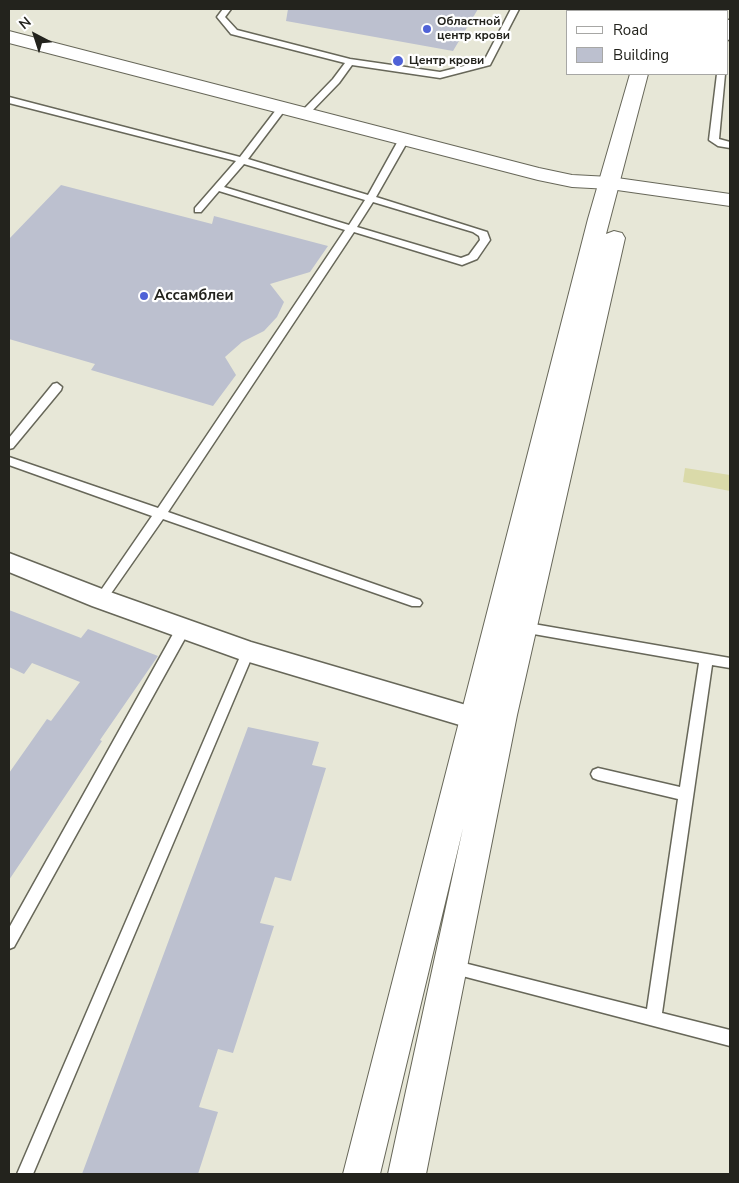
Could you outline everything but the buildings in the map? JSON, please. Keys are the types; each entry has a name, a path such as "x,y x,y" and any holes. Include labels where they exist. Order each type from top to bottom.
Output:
{"main road":[{"path":"10,38 572,181 730,214"},
{"path":"407,1174 522,627 617,190 639,75"},
{"path":"361,1174 473,718 617,190 654,75"},
{"path":"617,190 730,200"}],"street":[{"path":"9,562 101,599 248,652 473,718"}],"lane":[{"path":"227,9 221,17 234,32 350,62 440,74 487,63 515,9"},
{"path":"304,114 336,81 350,62"},
{"path":"722,75 714,140 720,144 730,145"},
{"path":"720,85 730,93"},
{"path":"9,100 242,160 476,230 484,234 485,240 473,257 462,262 218,188"},
{"path":"198,210 242,160 282,108"},
{"path":"101,599 351,229 371,198 404,139"},
{"path":"9,445 57,387"},
{"path":"9,462 416,603"},
{"path":"522,627 730,663"},
{"path":"9,942 183,629"},
{"path":"25,1174 248,652"},
{"path":"653,1018 706,660"},
{"path":"598,774 687,795"},
{"path":"450,966 730,1038"}],"green space":[{"path":"685,468 730,475 730,491 683,482"}],"place":[{"name":"Областной центр крови","path":"427,29"},
{"name":"Центр крови","path":"398,61"},
{"name":"Ассамблеи","path":"144,296"}]}
